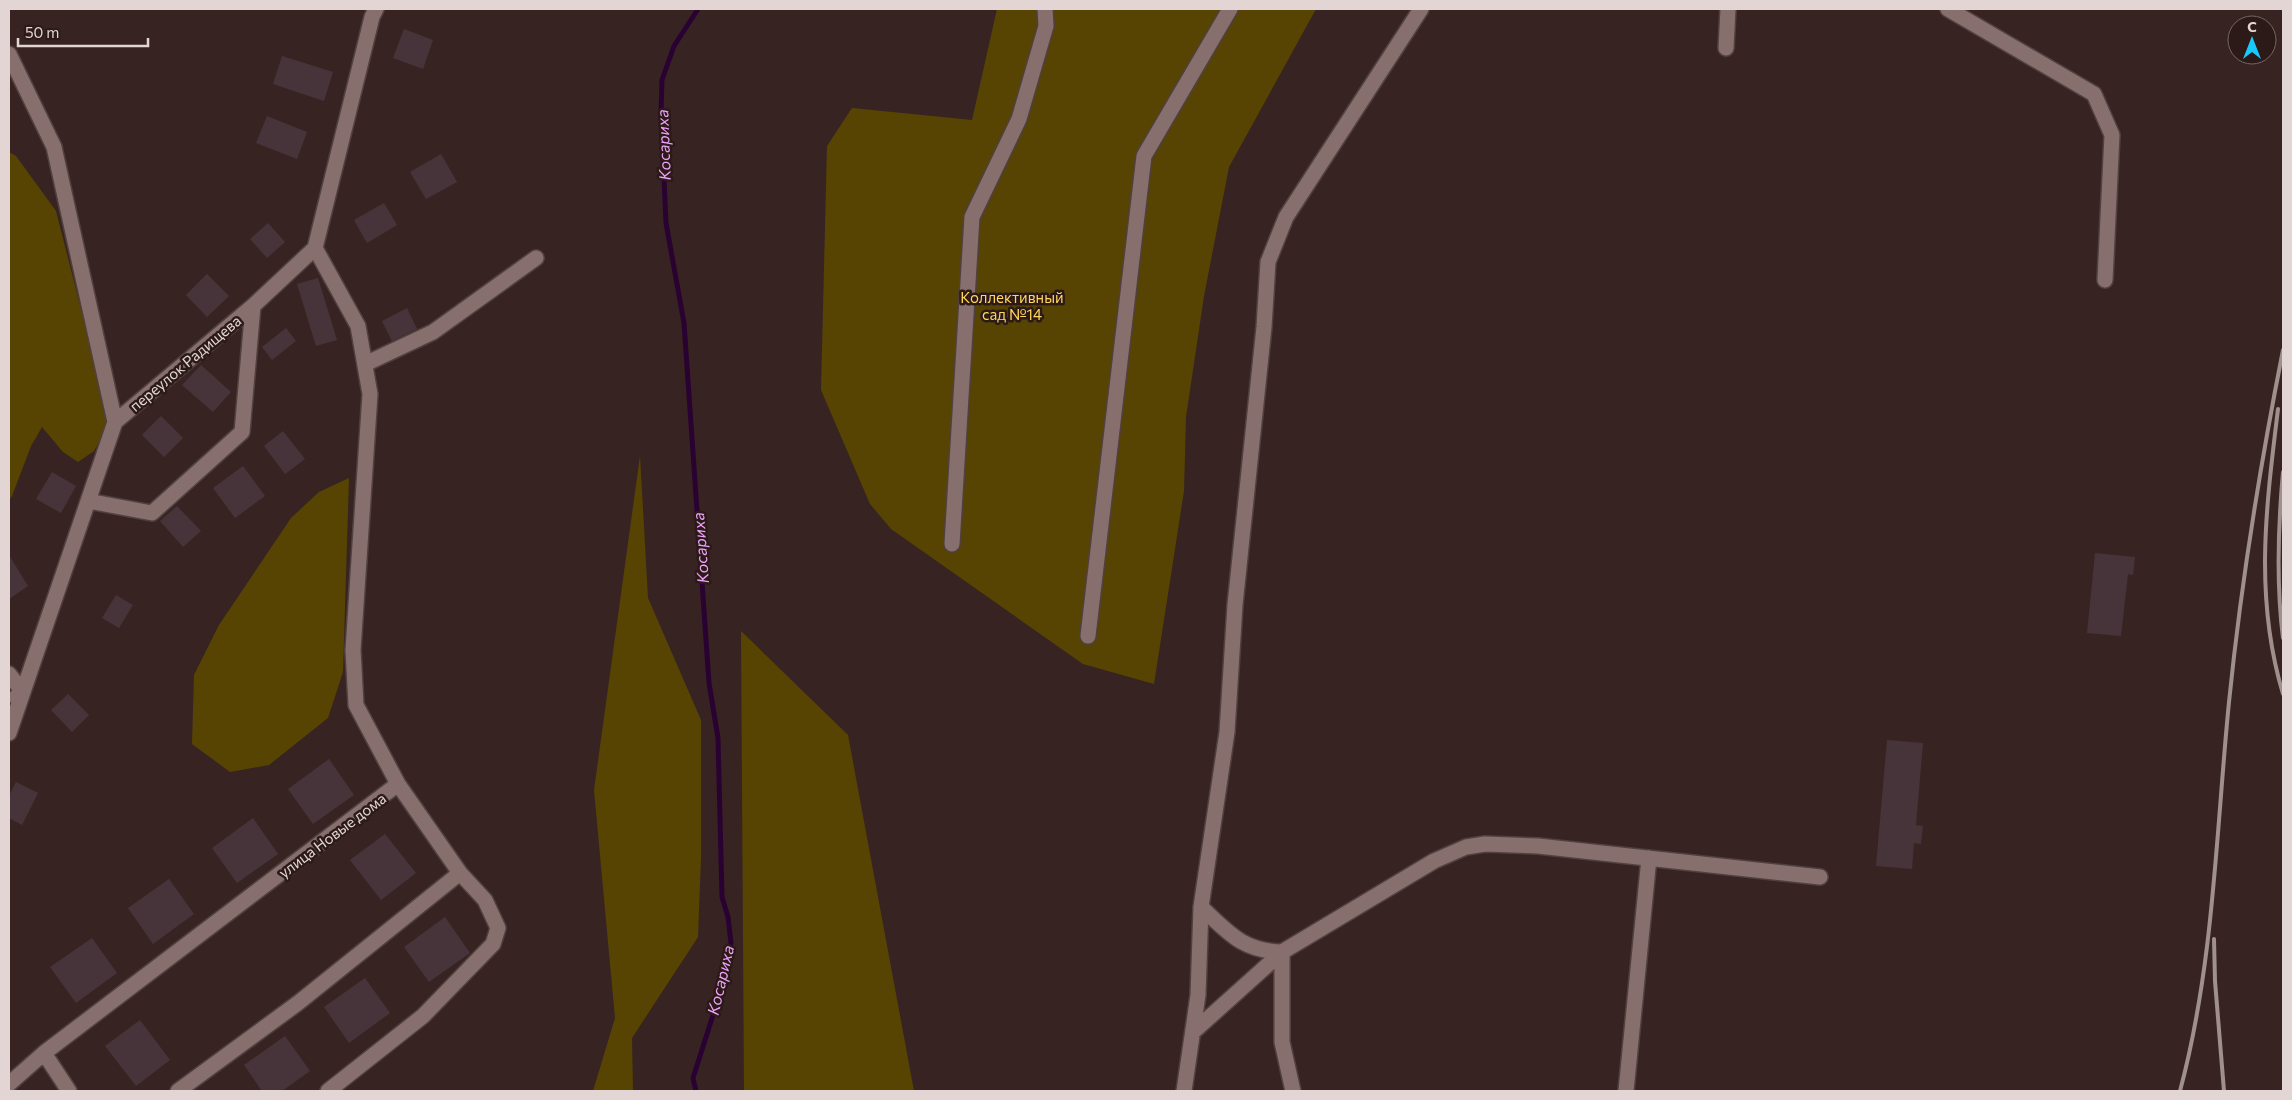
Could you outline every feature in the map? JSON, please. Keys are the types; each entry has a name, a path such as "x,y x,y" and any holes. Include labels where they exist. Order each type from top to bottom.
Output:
{"street":[{"path":"376,9 370,26 314,248 358,326 370,394 353,650 356,705 398,784"},
{"path":"952,544 972,217 1018,120 1046,26 1045,9"},
{"path":"1088,636 1144,156 1230,9"},
{"path":"1184,1091 1198,994 1201,907 1227,732 1235,605 1264,328 1268,262 1286,217 1421,9"},
{"path":"1726,48 1728,9"},
{"path":"1948,9 2094,94 2112,135 2105,280"},
{"path":"9,54 54,147 115,422"},
{"name":"переулок Радищева","path":"9,733 115,422 253,306 314,248"},
{"path":"365,364 434,332 536,258"},
{"path":"88,501 152,513 242,432 253,306"},
{"path":"9,674 23,692 9,702"},
{"name":"улица Новые дома","path":"9,1084 44,1053 398,784 460,873 485,900 498,928 493,944 423,1016 328,1091"},
{"path":"1193,1032 1282,952 1450,852 1466,847 1485,844 1538,846 1820,877"},
{"path":"1626,1091 1649,858"},
{"path":"178,1091 298,1003 460,873"},
{"path":"1201,907 1246,945 1263,952 1282,952"},
{"path":"1282,952 1282,1042 1293,1091"},
{"path":"44,1053 69,1091"}],"green space":[{"name":"Коллективный сад №14","path":"997,9 1316,9 1229,167 1204,296 1186,417 1184,491 1154,684 1083,664 891,529 870,504 821,390 827,146 852,108 972,120"},
{"path":"9,152 16,156 56,211 110,423 94,451 78,462 63,452 42,427 31,446 9,500"},
{"path":"640,456 648,598 701,720 701,858 698,937 632,1038 633,1091 593,1091 615,1018 594,790"},
{"path":"349,478 343,672 328,718 269,765 230,772 192,744 194,675 219,625 291,518 319,492"},
{"path":"741,631 848,735 914,1091 744,1091"}],"building":[{"path":"404,29 433,40 423,69 393,58"},
{"path":"282,56 333,72 324,101 273,84"},
{"path":"267,116 307,132 297,159 256,143"},
{"path":"441,154 457,182 426,199 410,172"},
{"path":"384,203 397,225 367,243 354,220"},
{"path":"268,223 285,242 267,258 250,239"},
{"path":"207,274 229,296 207,317 186,295"},
{"path":"318,278 337,340 316,346 297,284"},
{"path":"407,308 417,329 392,341 382,321"},
{"path":"286,328 296,341 272,360 262,347"},
{"path":"201,365 231,392 213,412 182,385"},
{"path":"161,416 183,438 164,457 142,435"},
{"path":"283,431 305,459 285,474 264,446"},
{"path":"243,466 265,496 235,518 213,488"},
{"path":"52,472 76,486 61,513 36,499"},
{"path":"177,506 201,531 183,547 160,521"},
{"path":"2095,553 2135,557 2133,575 2128,574 2121,636 2087,633"},
{"path":"9,555 28,586 9,599"},
{"path":"116,595 133,605 119,628 102,618"},
{"path":"68,694 89,715 72,732 51,710"},
{"path":"1887,740 1923,743 1916,825 1923,826 1921,844 1914,843 1912,869 1876,866"},
{"path":"329,759 354,795 313,824 288,789"},
{"path":"16,782 38,793 22,825 9,818 9,796"},
{"path":"253,818 278,854 237,883 212,848"},
{"path":"385,834 416,873 381,900 350,860"},
{"path":"169,879 194,914 153,944 128,908"},
{"path":"445,917 470,953 429,982 404,947"},
{"path":"92,938 117,973 76,1003 50,967"},
{"path":"365,978 390,1013 349,1043 324,1007"},
{"path":"140,1020 170,1060 136,1086 105,1046"},
{"path":"285,1036 310,1071 282,1091 262,1091 244,1065"}],"waterway":[{"name":"Косариха","path":"696,1091 693,1078 721,990 731,943 728,917 722,897 718,738 709,683 684,323 666,223 661,113 662,80 674,46 698,9"}],"railway":[{"path":"2180,1091 2200,995 2207,946 2229,702 2245,569 2283,350"},
{"path":"2278,409 2265,552 2268,622 2283,694"},
{"path":"2283,472 2278,555 2279,597 2283,638"},
{"path":"2214,939 2215,981 2224,1091"}]}
